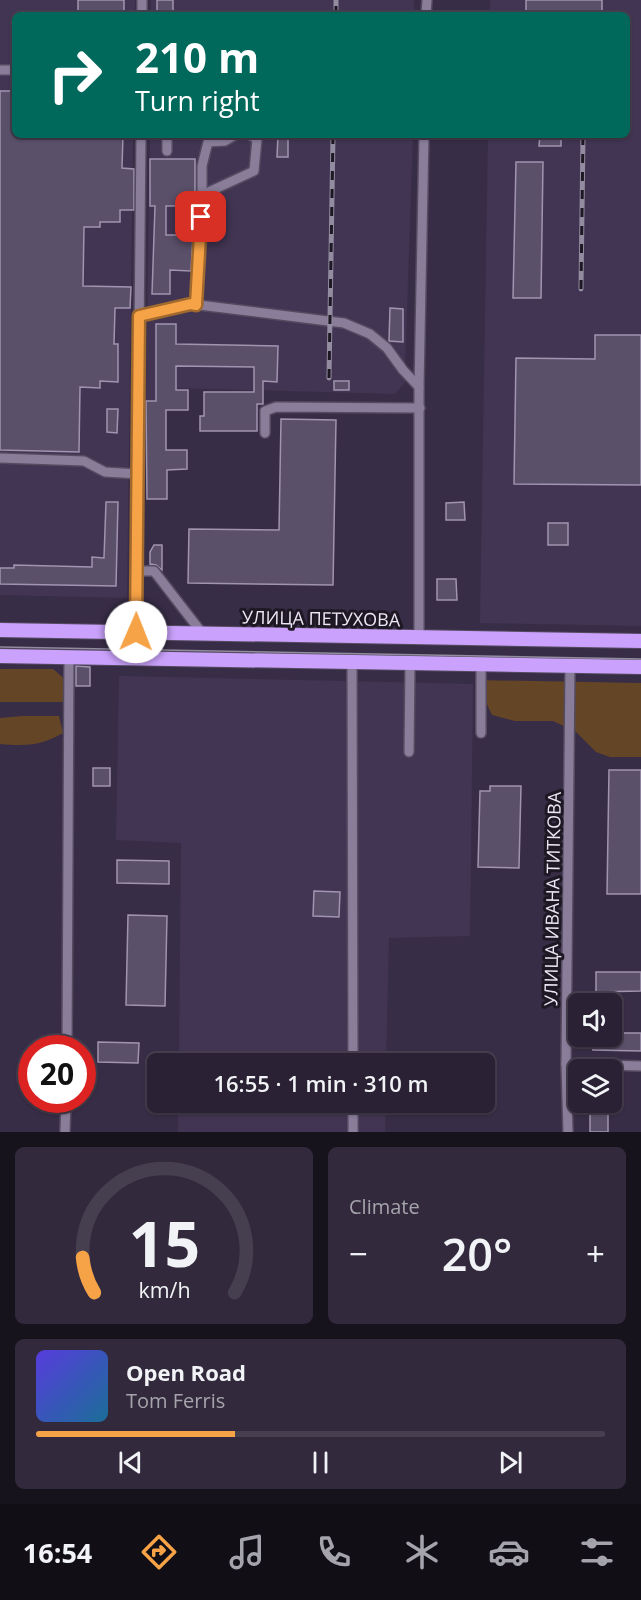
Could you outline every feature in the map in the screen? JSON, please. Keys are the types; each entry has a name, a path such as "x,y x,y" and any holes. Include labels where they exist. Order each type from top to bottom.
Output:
{"highway":[{"name":"УЛИЦА ПЕТУХОВА","path":"2,630 641,641"},
{"path":"2,630 1,656 641,667"}],"street":[{"path":"136,632 141,138"},
{"path":"167,138 167,151"},
{"path":"196,305 202,166 208,142 225,141 230,138"},
{"path":"202,195 254,171 255,138"},
{"path":"419,638 419,387 424,138"},
{"path":"139,316 191,304 344,323 370,334 387,348 419,387"},
{"path":"265,433 265,411 276,407 420,408"},
{"path":"0,458 84,461 105,472 138,474"},
{"path":"137,571 154,571 202,633"},
{"path":"67,1035 69,657"},
{"path":"352,662 353,1053"},
{"path":"409,753 410,663"},
{"path":"481,664 481,733"},
{"name":"УЛИЦА ИВАНА ТИТКОВА","path":"568,1132 566,1064 570,666"},
{"path":"566,1064 641,1066"},
{"path":"65,1132 66,1113"},
{"path":"353,1113 353,1132"}],"shaded area":[{"path":"0,0 135,0 135,12 12,12 12,138 133,138 127,598 0,595"},
{"path":"151,0 414,0 414,12 151,12"},
{"path":"490,0 641,0 641,626 480,623 488,138 630,138 630,12 490,12"},
{"path":"150,138 413,138 405,366 401,373 406,381 395,394 178,388 178,400 146,401"},
{"path":"0,669 53,669 67,681 67,702 0,702"},
{"path":"119,676 473,684 470,936 389,938 386,1053 179,1053 181,843 116,840"},
{"path":"475,680 641,683 641,757 610,757 596,752 575,731 553,721 515,721 492,715 485,700 475,691"},
{"path":"59,716 63,733 33,744 0,744 0,718"},
{"path":"178,1113 386,1113 385,1132 178,1132"}],"building":[{"path":"78,0 124,0 124,12 78,12"},
{"path":"157,0 173,0 173,12 157,12"},
{"path":"526,0 602,0 602,12 526,12"},
{"path":"0,91 12,91 12,138 123,138 122,168 134,169 134,210 120,210 120,222 100,222 100,227 84,227 83,286 131,287 130,308 115,308 114,344 118,344 118,382 100,381 100,388 80,387 79,452 0,450"},
{"path":"278,138 288,138 288,157 277,157"},
{"path":"540,138 561,138 561,146 539,146"},
{"path":"150,159 195,159 195,206 166,206 166,235 193,235 191,271 170,270 170,294 152,294 155,206 150,206"},
{"path":"516,162 543,162 541,298 513,298"},
{"path":"390,308 403,309 403,342 389,341"},
{"path":"156,324 176,324 176,344 278,346 277,382 263,381 263,404 257,404 257,431 200,431 200,416 204,416 204,392 254,392 254,367 176,366 176,390 188,390 188,410 166,410 166,450 187,450 187,469 167,470 167,499 147,499 146,401 156,401"},
{"path":"595,335 641,335 641,485 514,484 516,358 595,359"},
{"path":"334,381 349,381 349,390 334,390"},
{"path":"107,409 118,409 117,433 107,432"},
{"path":"281,419 336,420 333,585 188,583 189,529 279,530"},
{"path":"106,502 118,502 116,586 0,584 0,568 14,568 14,565 92,567 92,557 104,558"},
{"path":"464,502 465,520 446,520 446,503"},
{"path":"548,523 568,523 568,545 548,545"},
{"path":"154,545 162,545 162,570 150,564 150,552"},
{"path":"437,579 456,579 457,600 437,600"},
{"path":"76,666 90,667 90,686 76,686"},
{"path":"93,768 110,768 110,786 93,786"},
{"path":"609,770 641,770 641,894 607,894"},
{"path":"490,786 521,786 519,868 478,867 480,791 490,791"},
{"path":"117,860 169,861 169,884 117,883"},
{"path":"314,891 340,892 339,917 313,916"},
{"path":"128,915 167,916 165,1006 126,1005"},
{"path":"596,972 641,972 641,991 596,992"},
{"path":"622,1033 641,1033 641,1051 593,1050 593,1047 622,1047"},
{"path":"98,1042 139,1043 138,1063 98,1062"},
{"path":"590,1113 608,1113 608,1132 590,1132"}],"tram line":[{"path":"0,647 641,659"}],"railway":[{"path":"336,0 336,12"},
{"path":"329,378 333,138"},
{"path":"581,289 583,138"}],"route":[{"path":"136,632 139,316 191,304 196,305 201,217"}]}
